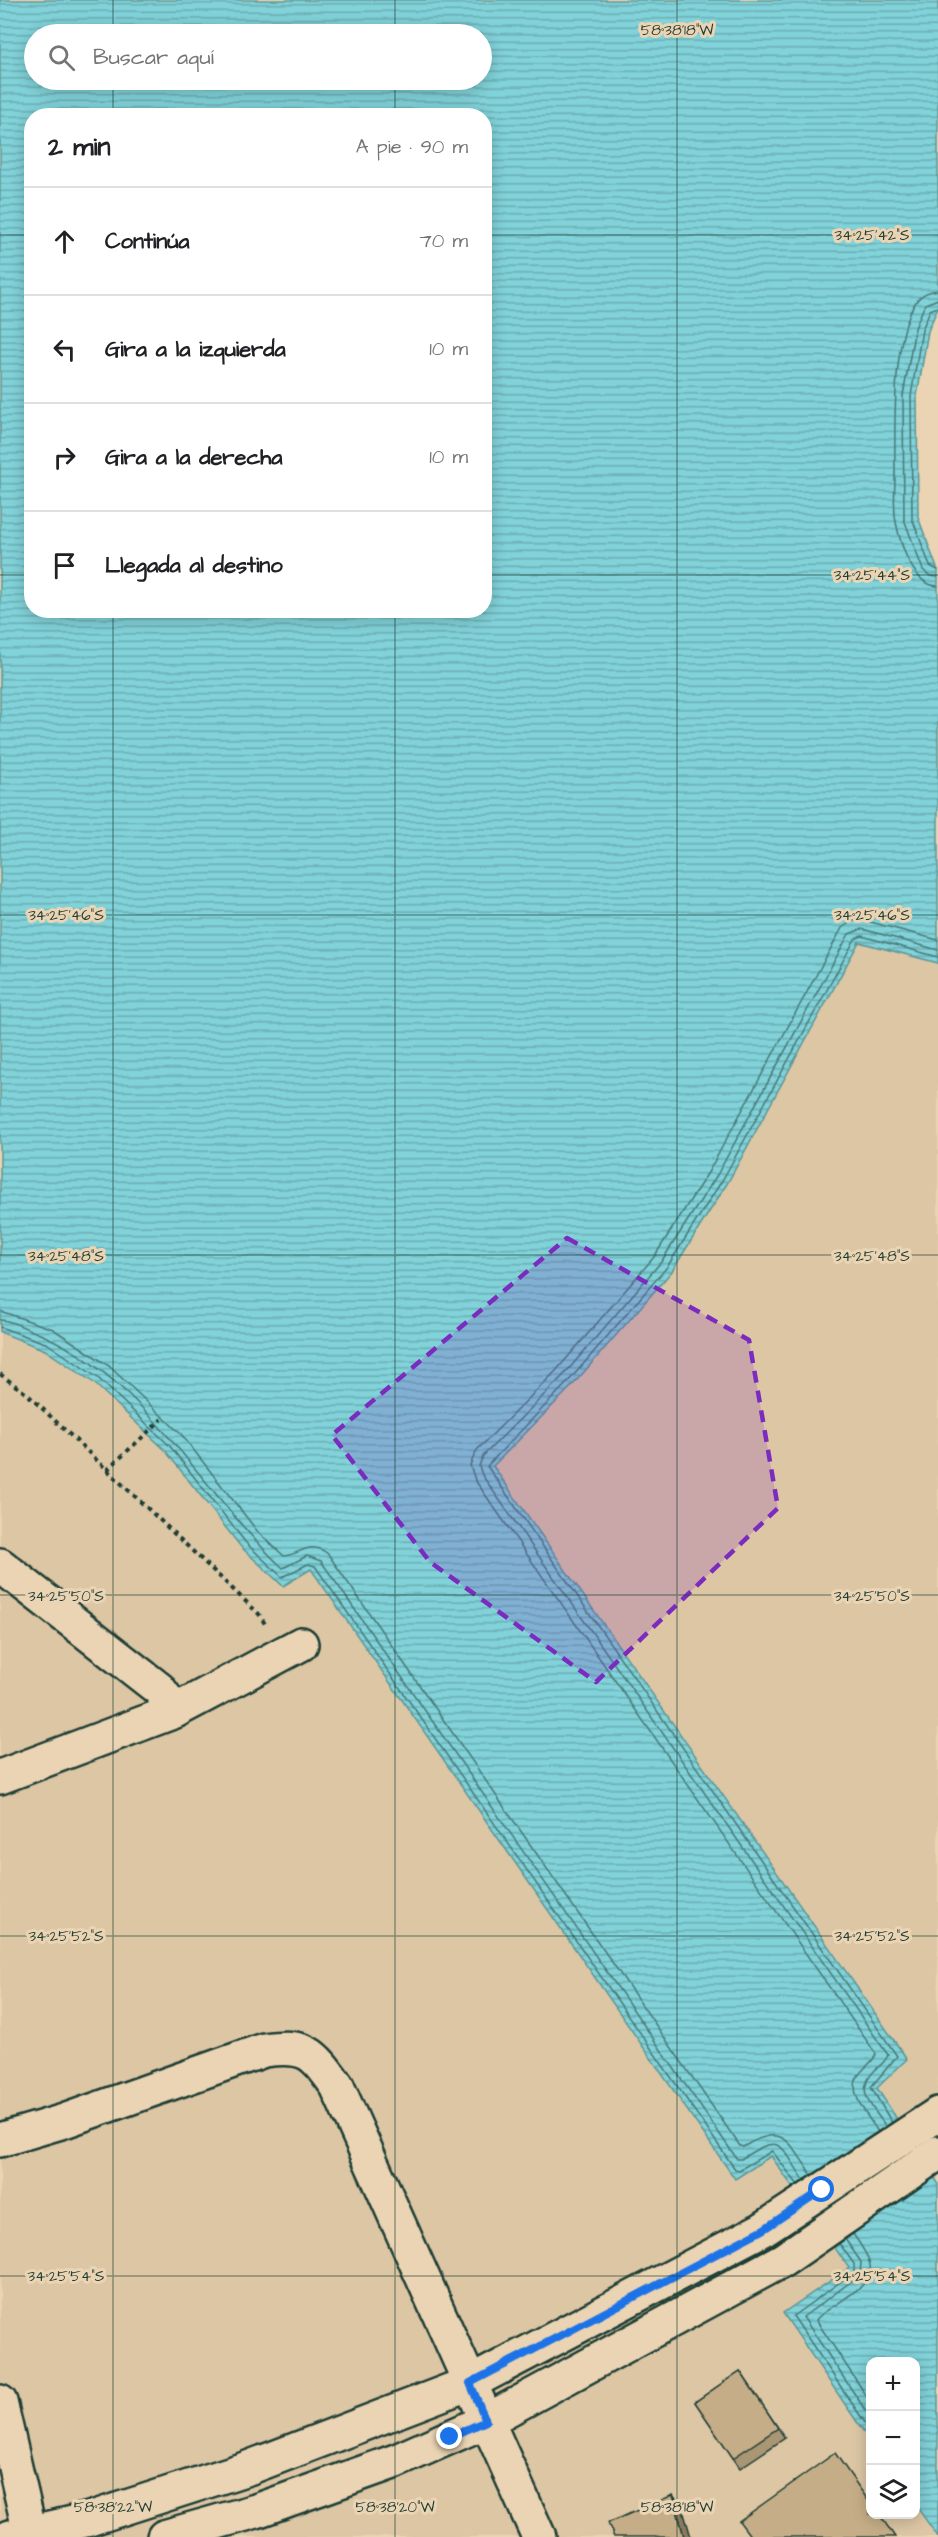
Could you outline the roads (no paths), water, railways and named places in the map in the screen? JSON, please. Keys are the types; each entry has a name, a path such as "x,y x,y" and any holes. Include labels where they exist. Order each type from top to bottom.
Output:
{"street":[{"path":"0,1565 159,1689 175,1711"},
{"path":"0,1777 175,1711 291,1649"},
{"path":"0,2140 64,2121 264,2050 289,2046 307,2053 321,2064 337,2086 539,2537"},
{"path":"0,2402 24,2536 86,2520 248,2468 470,2383 678,2272 764,2229 938,2114"},
{"path":"164,2537 256,2511 396,2461 486,2421 783,2260 938,2153"}],"water":[{"path":"0,0 938,0 938,307 928,331 917,396 918,517 938,571 938,963 859,942 728,1182 672,1271 571,1387 493,1466 907,2059 877,2088 938,2183 938,2537 920,2512 920,2357 866,2357 866,2435 783,2313 849,2268 771,2156 735,2179 311,1569 283,1586 241,1547 164,1449 94,1383 45,1350 0,1332"}]}
